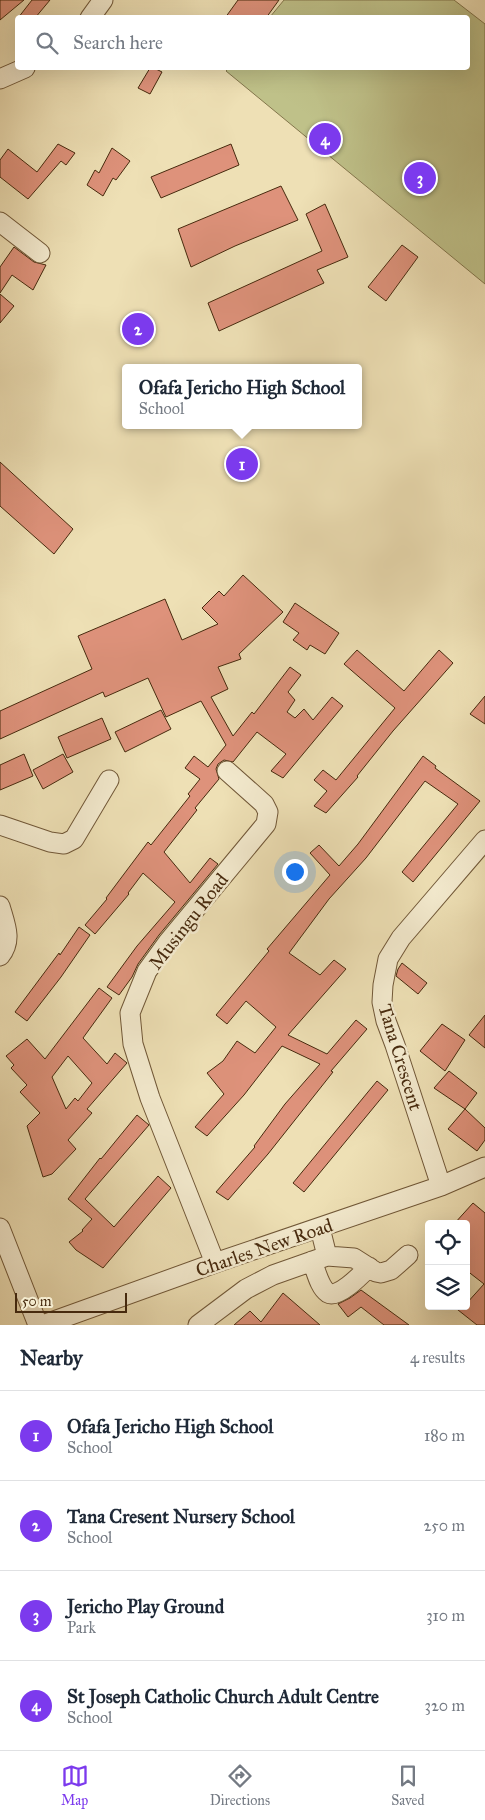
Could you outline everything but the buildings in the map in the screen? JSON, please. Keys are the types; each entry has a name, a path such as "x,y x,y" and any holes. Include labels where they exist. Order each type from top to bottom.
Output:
{"street":[{"path":"92,15 103,0"},
{"path":"0,79 20,70"},
{"path":"0,222 40,253"},
{"name":"Musingu Road","path":"215,1263 150,1098 133,1044 130,1013 147,971 152,964 266,824 268,812 264,804 227,771"},
{"path":"0,825 50,842 64,844 74,839 109,780"},
{"name":"Tana Crescent","path":"440,1186 386,1021 382,1002 385,969 388,959 401,938 485,840"},
{"path":"0,906 8,936 0,956"},
{"name":"Charles New Road","path":"43,1325 215,1263 440,1186 485,1167"},
{"path":"0,1228 38,1325"},
{"path":"320,1228 320,1259 324,1289 328,1293 332,1294 347,1287 369,1267"},
{"path":"198,1325 246,1289 273,1275 320,1259 354,1258 376,1272 381,1273 391,1270 408,1254"}],"green space":[{"path":"284,0 454,0 485,24 485,284 226,71 470,70 470,15 272,15"}],"place":[{"name":"St Joseph Catholic Church Adult Centre","path":"325,139"},
{"name":"Jericho Play Ground","path":"420,178"},
{"name":"Tana Cresent Nursery School","path":"138,329"},
{"name":"Ofafa Jericho High School","path":"242,464"}]}
